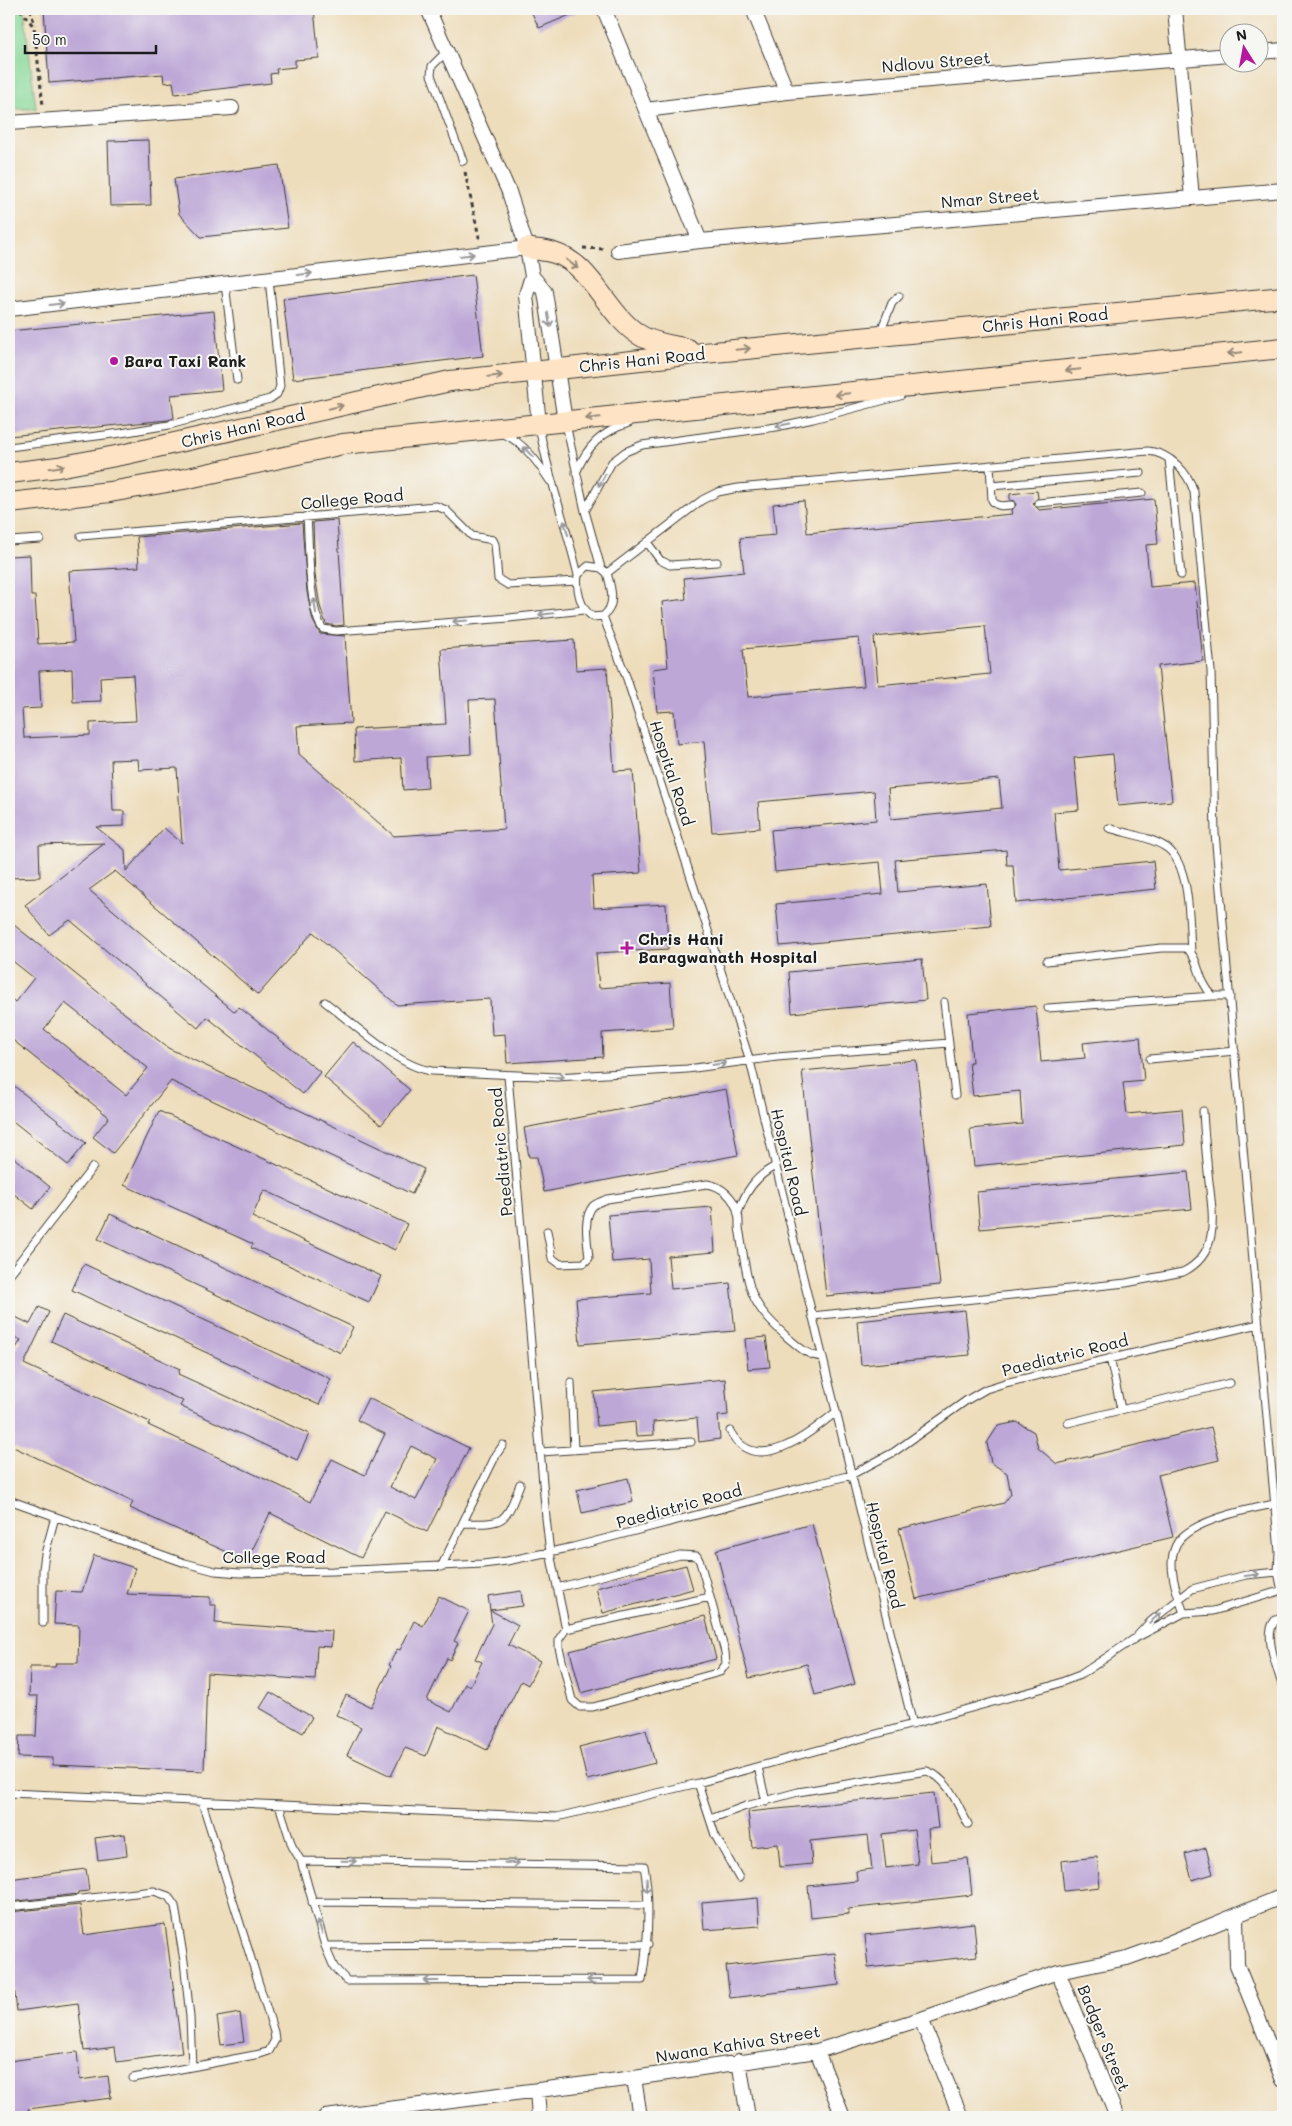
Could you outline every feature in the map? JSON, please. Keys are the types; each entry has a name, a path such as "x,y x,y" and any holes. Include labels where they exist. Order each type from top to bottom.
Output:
{"main road":[{"path":"527,248 555,253 572,263 584,273 625,323 642,337 704,353"},
{"name":"Chris Hani Road","path":"9,473 58,467 126,454 450,381 704,353 1283,297"},
{"path":"9,503 101,494 184,479 343,444 1281,350"}],"street":[{"path":"428,9 509,192 527,248 532,276 526,295 538,424"},
{"path":"604,9 700,240"},
{"path":"753,9 787,92"},
{"path":"1175,9 1192,198"},
{"path":"1270,51 1283,50"},
{"name":"Ndlovu Street","path":"646,110 787,92 1220,56"},
{"path":"9,122 232,108"},
{"name":"Nmar Street","path":"618,251 700,240 1283,190"},
{"path":"9,310 527,248"},
{"path":"532,276 545,292 565,421"},
{"name":"Nwana Kahiva Street","path":"325,2117 634,2078 817,2052 922,2019 1058,1972 1127,1958 1283,1896"},
{"path":"1236,1916 1237,1965 1283,2080"},
{"name":"Badger Street","path":"1058,1972 1117,2117"},
{"path":"922,2019 961,2117"},
{"path":"817,2052 843,2117"},
{"path":"739,2062 748,2117"},
{"path":"634,2078 640,2117"},
{"path":"537,2090 539,2117"}],"lane":[{"path":"447,51 432,66 431,75 463,161"},
{"path":"9,448 169,425 270,399 277,394 280,386 269,279"},
{"path":"225,284 237,380"},
{"path":"879,336 892,303 899,296"},
{"path":"585,511 612,462 625,452 642,445 804,421 949,383"},
{"path":"576,474 587,450 605,433 664,411"},
{"path":"538,424 584,610 592,616 603,616 610,609 612,599 585,511 565,421"},
{"path":"490,428 508,436 524,447 538,462 555,488"},
{"path":"9,1793 557,1817 698,1784 1051,1686 1080,1675 1134,1639 1184,1613 1213,1611 1282,1590 1236,1051 1215,833 1211,671 1194,492 1191,482 1183,471 1170,459 1148,452 728,489 702,500 648,542 604,571"},
{"path":"1170,459 1181,576"},
{"path":"990,465 992,500 994,504 1000,506 1011,505"},
{"path":"991,486 1141,473"},
{"path":"1038,502 1142,493"},
{"name":"College Road","path":"81,536 307,516 440,507 446,510 472,536 493,540 496,544 498,579 500,582 508,584 577,578"},
{"path":"307,516 312,590 316,614 323,628 344,630 584,610"},
{"path":"9,541 40,539"},
{"path":"648,542 660,560 670,566 718,562"},
{"path":"577,578 582,569 588,566 604,571"},
{"name":"Hospital Road","path":"603,616 627,679 750,1060 913,1725"},
{"path":"1109,828 1157,842 1169,850 1177,862 1186,887 1191,951 1202,981 1213,996"},
{"path":"1047,961 1174,947 1185,948 1191,951"},
{"path":"1048,1008 1230,996"},
{"path":"325,1002 396,1056 421,1070 508,1076 557,1078 601,1075 949,1043"},
{"path":"944,1002 955,1095"},
{"path":"1150,1059 1236,1051"},
{"name":"Paediatric Road","path":"508,1076 550,1553 851,1475 894,1452 952,1409 986,1389 1259,1324"},
{"path":"812,1316 1126,1283 1183,1272 1190,1268 1203,1254 1209,1242 1214,1220 1203,1110"},
{"path":"775,1166 751,1185 743,1198 738,1213 739,1229 752,1291 757,1302 774,1325 801,1349 814,1356 823,1357"},
{"path":"9,1275 92,1167"},
{"path":"547,1230 552,1258 560,1264 584,1263 588,1258 587,1222 589,1213 594,1205 607,1199 707,1184 722,1189 731,1199 738,1213"},
{"path":"1110,1358 1121,1409"},
{"path":"571,1382 574,1450"},
{"path":"1068,1423 1230,1383"},
{"path":"730,1431 737,1443 747,1449 757,1452 777,1449 794,1443 810,1433 836,1412"},
{"path":"541,1452 691,1442"},
{"path":"441,1567 496,1454 503,1444"},
{"path":"462,1523 488,1524 501,1521 509,1513 520,1484"},
{"name":"College Road","path":"9,1500 185,1563 240,1573 441,1567 507,1562 550,1553"},
{"path":"1184,1613 1179,1600 1172,1560 1175,1546 1182,1536 1203,1524 1254,1508 1274,1504"},
{"path":"43,1623 43,1569 55,1516"},
{"path":"550,1553 557,1588 566,1629 559,1640 559,1648 572,1700 580,1707 592,1707 720,1672 726,1664 725,1652 710,1597 700,1562 696,1556 680,1555 557,1588"},
{"path":"1134,1639 1151,1621 1192,1589 1246,1575 1280,1572"},
{"path":"566,1629 710,1597"},
{"path":"1283,1616 1276,1618 1270,1627 1270,1640 1283,1688"},
{"path":"758,1767 766,1802"},
{"path":"710,1819 746,1806 798,1792 927,1771 936,1774 945,1782 968,1824"},
{"path":"698,1784 715,1835 739,1878"},
{"path":"133,2078 267,2052 273,2046 275,2038 202,1802"},
{"path":"280,1805 292,1846 300,1861 325,1946 334,1967 347,1981 642,1980 648,1944 647,1881 644,1866 300,1861"},
{"path":"9,1907 154,1891 168,1896 175,1906 184,1961 190,2017 192,2067"},
{"path":"312,1902 647,1904"},
{"path":"325,1946 648,1944"}],"path":[{"path":"20,9 34,27"},
{"path":"31,9 45,119"}],"green space":[{"path":"9,9 24,9 36,109 9,109"}],"building":[{"path":"44,9 314,9 319,58 295,60 295,67 276,69 277,73 270,74 271,83 175,94 173,82 164,83 163,74 49,83"},
{"path":"530,9 584,9 539,28"},
{"path":"149,140 151,205 110,206 108,141"},
{"path":"279,165 288,228 201,237 179,214 174,179"},
{"path":"473,275 483,356 293,379 283,299"},
{"name":"Bara Taxi Rank","path":"214,311 222,390 171,395 174,418 168,420 9,436 9,331"},
{"path":"1037,491 1038,498 1033,503 1039,510 1154,499 1158,544 1146,545 1150,587 1195,583 1203,661 1158,666 1172,801 1118,806 1113,754 1074,758 1079,810 1054,812 1059,870 1153,861 1156,889 1016,903 1013,865 1007,865 1006,850 895,860 898,892 987,884 991,926 780,946 776,904 883,894 880,862 775,872 771,830 876,820 874,791 758,802 760,828 712,832 704,741 677,744 674,711 657,712 653,669 668,667 662,602 686,599 684,578 744,572 740,538 776,535 773,504 804,501 807,533 1012,514 1011,510 1016,505 1015,501 1010,500 1010,494","holes":["985,626 990,674 878,685 874,637","859,638 864,686 748,697 743,649","999,779 1002,808 891,819 888,789"]},
{"path":"337,520 344,625 336,626 326,624 320,606 315,575 313,522"},
{"path":"302,523 307,592 313,621 320,634 345,636 351,723 297,726 299,754 394,836 504,829 495,699 469,700 471,754 426,757 428,788 403,790 401,758 355,761 354,729 446,724 441,649 574,640 576,670 607,668 614,771 633,770 641,873 592,876 594,908 666,904 668,949 596,953 599,988 670,983 673,1028 602,1033 603,1057 507,1063 505,1034 492,1035 490,999 397,1005 313,932 258,995 115,871 89,890 235,1012 239,1007 320,1072 303,1094 207,1017 198,1028 70,920 49,935 25,905 105,843 39,845 40,877 9,878 9,854 11,854 9,811 9,674 11,674 9,556 30,555 31,596 35,596 38,644 74,642 69,571 139,567 137,537","holes":["72,669 73,702 101,701 100,677 133,675 136,721 90,723 90,735 24,738 22,709 41,708 39,671","138,759 139,770 177,768 182,843 164,828 126,871 125,850 96,827 124,826 124,811 113,811 111,760"]},
{"path":"9,921 168,1048 424,1169 412,1194 171,1081 113,1153 93,1137 109,1117 9,1037 9,997 15,1002 34,978 9,958","holes":["65,1003 148,1068 126,1095 44,1029"]},
{"path":"922,959 926,1000 792,1013 789,972"},
{"path":"1036,1006 1041,1062 1085,1058 1083,1043 1140,1037 1144,1081 1123,1083 1127,1114 1182,1109 1185,1145 974,1166 970,1129 1022,1124 1020,1091 973,1096 969,1062 972,1062 968,1013"},
{"path":"353,1042 410,1090 381,1125 324,1077"},
{"path":"916,1060 940,1285 826,1296 802,1071"},
{"path":"9,1082 86,1143 68,1165 9,1118"},
{"path":"726,1089 738,1155 544,1192 537,1157 529,1157 524,1128"},
{"path":"159,1111 407,1224 395,1250 264,1190 252,1217 381,1276 369,1302 251,1248 253,1244 124,1185"},
{"path":"9,1154 50,1187 33,1209 9,1190"},
{"path":"1188,1172 1192,1209 980,1229 977,1192"},
{"path":"712,1207 715,1252 668,1256 671,1289 730,1283 735,1331 580,1344 576,1299 651,1293 649,1259 612,1262 608,1215"},
{"path":"110,1214 353,1327 341,1353 98,1239"},
{"path":"84,1264 331,1379 319,1405 72,1290"},
{"path":"39,1307 49,1312 24,1364 150,1422 148,1425 282,1487 310,1502 332,1459 365,1475 385,1434 357,1420 368,1398 469,1448 427,1532 385,1511 361,1558 270,1513 247,1561 130,1508 133,1502 9,1445 9,1358 21,1340 9,1335 9,1314 30,1324","holes":["411,1446 437,1459 416,1500 390,1487"]},
{"path":"965,1310 970,1355 861,1365 857,1321"},
{"path":"63,1315 180,1369 178,1374 309,1434 297,1460 180,1406 183,1401 51,1341"},
{"path":"766,1337 770,1367 748,1369 745,1339"},
{"path":"725,1379 728,1415 718,1416 720,1439 699,1442 697,1418 653,1422 654,1435 636,1436 635,1422 597,1426 594,1392"},
{"path":"1017,1422 1034,1432 1038,1448 1057,1464 1211,1427 1219,1460 1158,1475 1173,1537 916,1599 899,1529 1004,1503 1011,1494 1007,1473 991,1463 987,1443 998,1426"},
{"path":"628,1478 633,1502 582,1513 577,1490"},
{"path":"812,1524 855,1684 815,1695 807,1664 749,1678 716,1550"},
{"path":"94,1555 135,1568 127,1594 210,1597 210,1605 216,1605 215,1623 332,1631 331,1647 317,1646 315,1680 207,1673 204,1771 53,1765 53,1758 18,1757 19,1736 36,1736 38,1696 29,1696 30,1667 55,1667 56,1663 78,1663 79,1625 54,1624 56,1591 82,1592"},
{"path":"686,1565 693,1589 603,1613 596,1588"},
{"path":"521,1591 523,1606 490,1610 488,1596"},
{"path":"439,1596 469,1611 454,1641 458,1643 450,1660 447,1658 427,1700 451,1712 465,1684 470,1686 482,1662 475,1659 492,1624 490,1610 518,1625 508,1645 540,1661 528,1685 521,1681 487,1750 438,1726 426,1756 405,1748 391,1776 347,1755 361,1727 336,1715 346,1695 371,1707 397,1649 400,1650 414,1621 423,1626"},
{"path":"705,1616 716,1659 581,1693 570,1651"},
{"path":"270,1692 312,1717 303,1733 260,1708"},
{"path":"646,1730 655,1763 587,1780 579,1747"},
{"path":"934,1793 938,1828 928,1829 931,1862 968,1858 972,1895 848,1909 848,1914 811,1918 808,1886 857,1881 856,1871 872,1869 868,1835 810,1841 812,1864 780,1867 778,1844 752,1847 748,1812","holes":["914,1830 918,1864 886,1868 882,1834"]},
{"path":"125,1834 127,1856 98,1860 95,1838"},
{"path":"1206,1848 1213,1874 1192,1880 1185,1854"},
{"path":"1097,1857 1100,1887 1064,1891 1061,1861"},
{"path":"86,1869 89,1891 9,1902 9,1879"},
{"path":"758,1898 760,1926 704,1930 702,1903"},
{"path":"80,1905 84,1935 165,1924 182,2053 117,2062 115,2047 84,2051 78,2003 17,2011 9,1946 9,1912"},
{"path":"974,1923 977,1956 868,1968 865,1935"},
{"path":"835,1953 839,1985 730,1998 726,1966"},
{"path":"240,2013 244,2042 221,2045 217,2017"},
{"path":"77,2052 80,2080 108,2076 111,2098 28,2109 29,2115 9,2117 9,2061"}],"place":[{"name":"Bara Taxi Rank","path":"114,361"},
{"name":"Chris Hani Baragwanath Hospital","path":"627,948"}]}
